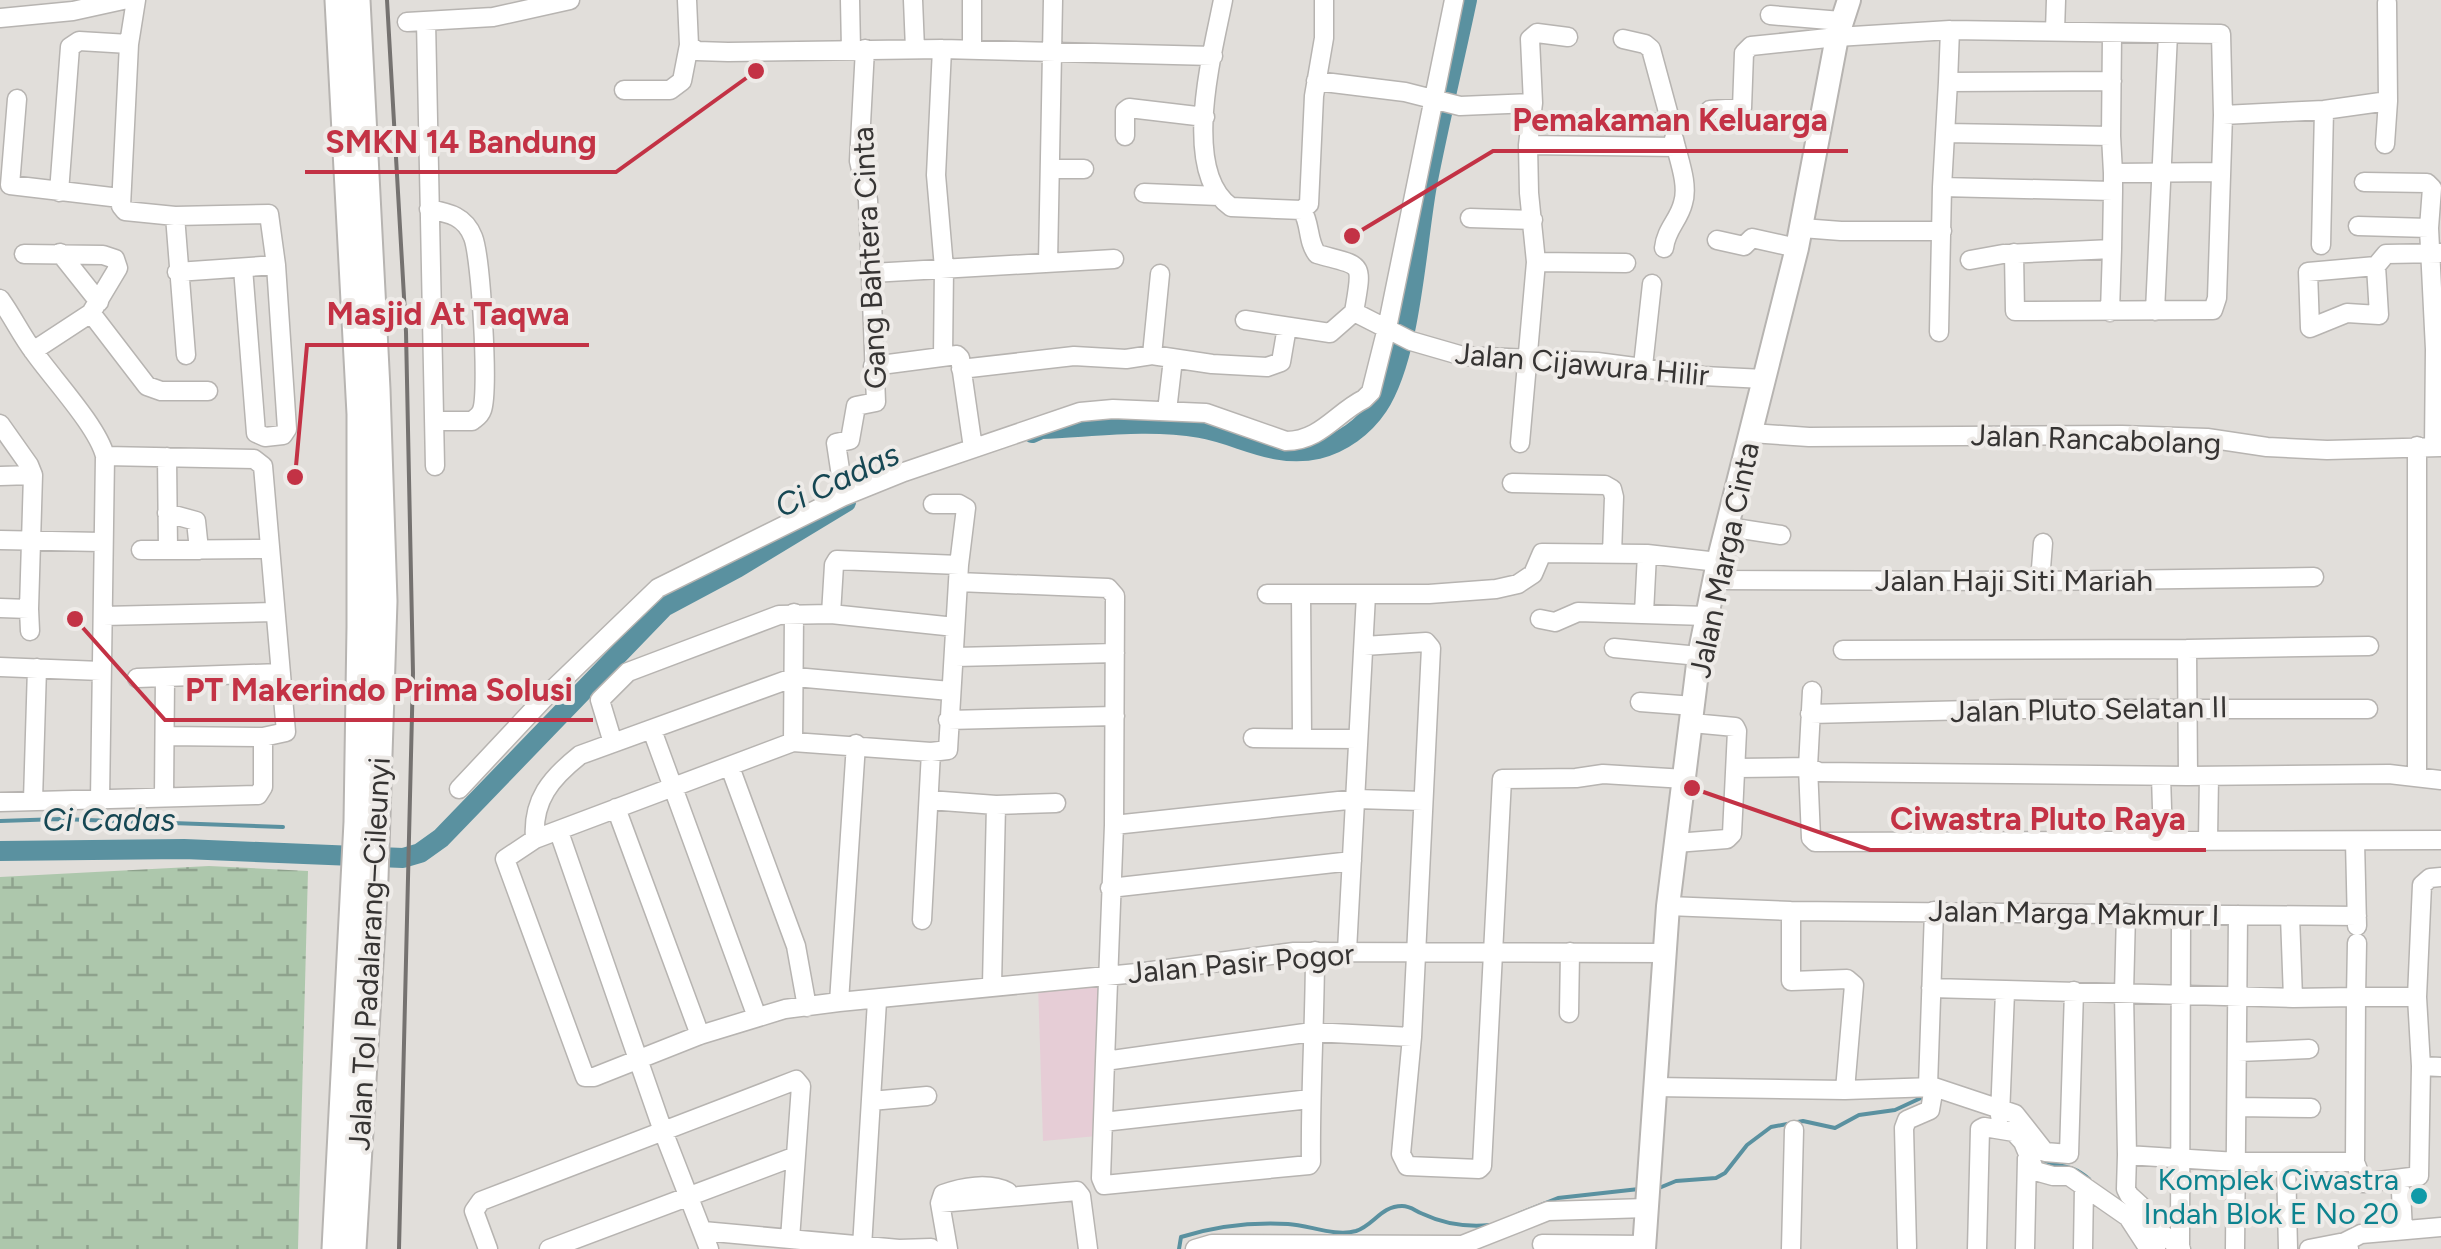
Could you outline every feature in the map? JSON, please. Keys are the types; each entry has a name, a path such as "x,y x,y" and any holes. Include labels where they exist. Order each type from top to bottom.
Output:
{"highway":[{"name":"Jalan Tol Padalarang–Cileunyi","path":"338,0 360,414 367,824"},
{"name":"Jalan Tol Padalarang–Cileunyi","path":"336,1249 384,601 357,0"},
{"name":"Jalan Tol Padalarang–Cileunyi","path":"353,1249 364,877"}],"main road":[{"name":"Jalan Marga Cinta","path":"1644,1247 1668,906 1699,656 1716,571 1800,238 1842,19"}],"street":[{"path":"0,18 73,11 123,0"},
{"path":"136,0 129,44 120,198 125,211 175,216 265,212 272,218 286,428 283,434 265,437 256,432 243,268"},
{"path":"435,466 429,210 416,21 494,18 570,0"},
{"path":"624,90 670,90 682,81 689,46 687,0"},
{"name":"Gang Bahtera Cinta","path":"844,496 836,444 850,440 856,406 875,404 868,197 859,161 858,49 850,0"},
{"path":"913,0 914,49"},
{"path":"972,0 972,49"},
{"path":"1048,263 1053,0"},
{"path":"1223,0 1201,140 1203,156 1219,196 1231,207 1302,210 1309,204 1324,0"},
{"path":"460,790 548,693 658,588 844,496 1080,412 1108,409 1215,416 1286,440 1312,437 1370,392 1389,330 1442,101 1454,0"},
{"path":"2055,31 2056,0"},
{"path":"2385,144 2387,3"},
{"path":"1770,15 1950,30 2221,34 2216,307 2015,312 2008,254"},
{"path":"1710,110 1742,108 1744,52 1748,48 1842,19"},
{"path":"1939,332 1950,30"},
{"path":"1520,443 1536,262 1528,145 1532,113 1530,39 1537,33 1568,37"},
{"path":"2110,312 2112,34"},
{"path":"2155,311 2168,34"},
{"path":"1623,38 1651,50 1676,147 1684,202 1669,228 1664,248"},
{"path":"59,192 70,47 79,41 129,44"},
{"path":"689,46 728,52 972,49 1212,56"},
{"path":"942,49 936,175 944,268 943,356"},
{"path":"1316,81 1532,113 1671,123"},
{"path":"1948,82 2112,81"},
{"path":"18,98 10,185 120,198"},
{"path":"2222,115 2388,102"},
{"path":"1125,136 1125,111 1129,108 1204,117"},
{"path":"2321,245 2324,110"},
{"path":"1945,132 2111,136"},
{"path":"1528,145 1676,147"},
{"path":"1050,169 1084,168"},
{"path":"1942,187 2113,182 2164,171 2220,172"},
{"path":"2364,182 2429,184 2432,192 2429,228 2435,253 2438,349 2425,451 2417,776"},
{"path":"1144,193 1219,196"},
{"path":"429,210 462,220 474,238 484,387 483,408 472,421 434,421"},
{"path":"1245,320 1330,333 1354,312 1360,274 1357,266 1317,254 1310,244 1302,210"},
{"path":"175,216 186,354"},
{"path":"1470,218 1533,220"},
{"path":"2358,226 2429,228"},
{"path":"1717,240 1744,246 1752,238 1800,238 1841,231 1942,230"},
{"path":"1970,260 2008,254 2112,249"},
{"path":"60,253 147,386 161,391 208,391"},
{"path":"2376,266 2307,272 2307,325 2314,328 2345,314 2379,315 2376,266 2386,254 2435,253"},
{"path":"24,254 115,259 118,268 95,307 28,344"},
{"path":"872,273 1114,259"},
{"path":"1536,262 1626,264"},
{"path":"178,272 276,265"},
{"path":"1152,355 1160,274"},
{"path":"1643,366 1652,284"},
{"path":"0,300 97,437 105,456 100,800"},
{"name":"Jalan Cijawura Hilir","path":"1354,312 1411,342 1463,356 1643,366 1697,375 1766,369"},
{"path":"0,316 12,333 28,344"},
{"path":"961,369 1061,357 1152,355 1212,364 1277,365 1281,362 1287,327"},
{"path":"873,366 957,354 974,448"},
{"path":"1168,412 1173,359"},
{"path":"0,424 32,475 30,631"},
{"name":"Jalan Rancabolang","path":"1749,444 1810,436 2122,435 2207,438 2267,447 2425,451"},
{"path":"105,456 259,461 263,466 286,732 263,738 165,736"},
{"path":"168,458 168,549"},
{"path":"0,476 32,475"},
{"path":"1512,483 1612,489 1612,554"},
{"path":"934,504 959,504 966,508 958,574 948,750 793,742 534,839 536,813 551,780 580,755 795,678 950,691"},
{"path":"168,513 196,521 199,550"},
{"path":"1728,527 1781,535"},
{"path":"0,540 102,542"},
{"path":"2040,581 2043,543"},
{"path":"141,550 268,549"},
{"name":"Jalan Haji Siti Mariah","path":"1366,595 1496,589 1518,584 1532,574 1540,553 1646,554 1716,571 2040,581 2314,577"},
{"path":"1644,613 1646,554"},
{"path":"832,614 837,560 1108,588 1115,596 1114,824 1101,1178 1108,1186 1306,1167 1310,1162 1315,952"},
{"path":"1267,594 1366,595 1348,951"},
{"path":"1301,594 1302,737"},
{"path":"0,608 29,608"},
{"path":"102,616 274,612"},
{"path":"1540,619 1556,622 1578,612 1706,616"},
{"path":"793,742 794,613"},
{"path":"613,743 600,700 620,677 779,615 832,614 955,627"},
{"path":"1364,646 1426,642 1430,646 1412,1037 1401,1154 1406,1166 1482,1166 1503,778 1603,774 1685,779"},
{"path":"1843,650 2369,646"},
{"path":"1614,648 1699,656"},
{"path":"2187,650 2188,776"},
{"path":"954,657 1115,653"},
{"path":"0,667 101,671"},
{"path":"34,800 37,668"},
{"path":"137,678 281,673"},
{"path":"164,797 165,677"},
{"path":"1812,691 1815,842 2441,840"},
{"path":"1640,702 1735,727 1737,774 1731,836 1676,844"},
{"name":"Jalan Pluto Selatan II","path":"1810,714 2368,708"},
{"path":"948,720 1115,716"},
{"path":"652,730 758,1018"},
{"path":"0,802 258,795 262,787 263,738"},
{"path":"1253,738 1358,739"},
{"path":"839,1002 856,744"},
{"path":"922,920 931,752"},
{"path":"730,767 796,946 807,1006"},
{"path":"1737,774 2388,774 2441,780"},
{"path":"2161,776 2163,840"},
{"path":"2208,840 2209,776"},
{"path":"1114,824 1358,798 1423,801"},
{"path":"929,800 1056,804"},
{"path":"992,985 996,805"},
{"path":"616,808 700,1036"},
{"path":"559,832 706,1240 790,1239 862,1247 931,1248"},
{"name":"Jalan Pasir Pogor","path":"534,839 508,856 505,864 582,1074 594,1076 785,1008 1315,952 1666,953"},
{"path":"2355,841 2355,1162 2363,1183 2419,1176 2421,1066 2417,997 2422,884 2430,878 2441,878"},
{"path":"1110,888 1352,861"},
{"name":"Jalan Marga Makmur I","path":"1668,906 2290,916 2357,930"},
{"path":"1791,910 1791,981 1846,980 1854,985 1845,1090"},
{"path":"1906,1248 1904,1128 1907,1120 1930,1110 1934,911"},
{"path":"2126,913 2129,1195 2152,1226 2180,1249"},
{"path":"2180,1249 2181,915"},
{"path":"2235,1249 2238,915"},
{"path":"2290,916 2292,998"},
{"path":"1569,1013 1570,952"},
{"path":"1930,988 2183,997 2417,997"},
{"path":"1655,1087 1845,1090 1931,1086 2000,1118 2022,1120 2044,1152 2069,1154 2074,991"},
{"path":"2005,992 2000,1118 2018,1136 2027,1158 2040,1173 2069,1176 2084,1186 2128,1217 2149,1247"},
{"path":"862,1247 877,1000"},
{"path":"1105,1061 1312,1032 1412,1037"},
{"path":"2238,1052 2309,1049"},
{"path":"2421,1066 2441,1066"},
{"path":"488,1249 474,1211 481,1201 799,1081 790,1239"},
{"path":"870,1101 927,1096"},
{"path":"1103,1122 1310,1099"},
{"path":"2237,1106 2312,1108"},
{"path":"1977,1249 1980,1129 2000,1118"},
{"path":"1791,1249 1794,1130"},
{"path":"2127,1155 2236,1162 2355,1162"},
{"path":"548,1249 796,1156"},
{"path":"2026,1249 2027,1158"},
{"path":"2286,1163 2288,1249"},
{"path":"2083,1249 2084,1186"},
{"path":"948,1249 940,1203 1077,1191 1088,1249"},
{"path":"2400,1192 2403,1230"},
{"path":"1196,1249 1212,1244 1472,1246 1548,1211 1648,1195"},
{"path":"2309,1249 2348,1238 2441,1227"},
{"path":"1492,1249 1506,1230"},
{"path":"1542,1244 1644,1247"}],"shaded area":[{"path":"1100,981 1097,1136 1043,1141 1038,984"}],"green space":[{"path":"209,866 308,871 298,1249 0,1249 0,877"}],"waterway":[{"name":"Ci Cadas","path":"1032,433 1041,429 1121,424 1181,425 1272,449 1302,451 1336,443 1366,421 1389,385 1405,330 1427,185 1467,0"},
{"name":"Ci Cadas","path":"0,851 184,849 403,858 420,853 441,838 664,607 846,502"},
{"path":"0,821 60,819 283,827"},
{"path":"1659,1188 1676,1181 1716,1178 1725,1173 1747,1145 1771,1127 1803,1121 1835,1128 1859,1115 1895,1110 1923,1097"},
{"path":"2040,1158 2089,1179"},
{"path":"1518,1214 1558,1198 1639,1189"},
{"path":"1179,1249 1181,1237 1234,1226 1288,1224 1331,1232 1356,1231 1388,1209 1402,1206 1448,1222 1490,1225"}],"railway":[{"path":"387,0 406,332 413,673 399,1249"}],"place":[{"name":"SMKN 14 Bandung","path":"756,71"},
{"name":"Pemakaman Keluarga","path":"1352,236"},
{"name":"Masjid At Taqwa","path":"295,477"},
{"name":"PT Makerindo Prima Solusi","path":"75,619"},
{"name":"Ciwastra Pluto Raya","path":"1692,788"},
{"name":"Komplek Ciwastra Indah Blok E No 20","path":"2419,1196"}]}
